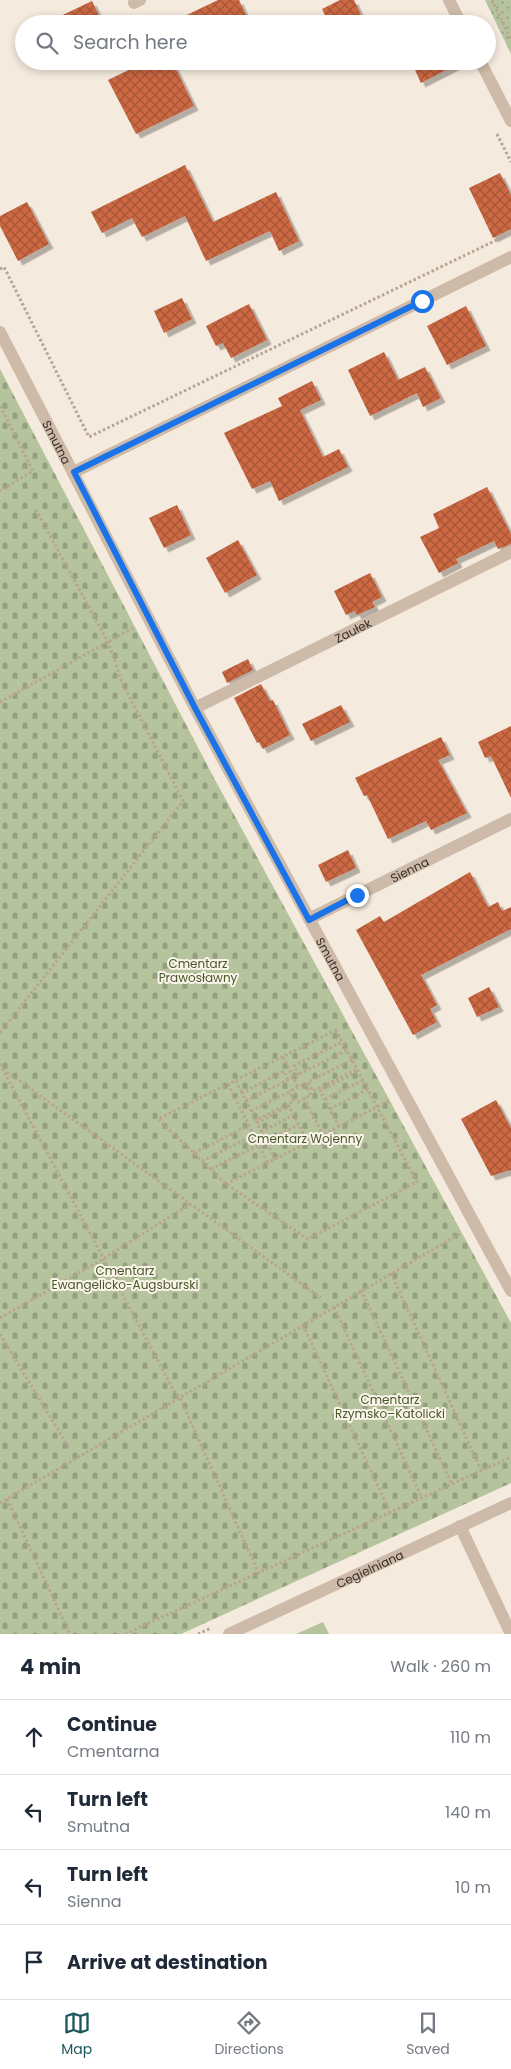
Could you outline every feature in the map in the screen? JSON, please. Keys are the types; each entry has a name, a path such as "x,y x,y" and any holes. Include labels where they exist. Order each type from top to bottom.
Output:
{"street":[{"path":"449,0 456,15"},
{"path":"485,70 511,121"},
{"path":"74,472 511,257"},
{"name":"Smutna","path":"0,332 195,708 511,1291"},
{"name":"Zaułek","path":"195,708 511,552"},
{"name":"Sienna","path":"309,920 511,818"},
{"name":"Cegielniana","path":"229,1634 511,1503"},
{"path":"460,1526 510,1634"}],"path":[{"path":"492,0 511,38"},
{"path":"0,268 4,267 90,438 511,233"},
{"path":"0,406 33,471 0,492"},
{"path":"0,1033 183,801 122,682 108,642 35,508"},
{"path":"0,702 140,625"},
{"path":"336,1030 347,1050 417,1182 308,1239 226,1184 158,1120 336,1030"},
{"path":"299,1075 294,1066 342,1042"},
{"path":"246,1101 347,1050"},
{"path":"283,1057 298,1087"},
{"path":"352,1060 308,1082 313,1091 358,1070"},
{"path":"0,1064 175,1393 180,1398 259,1574"},
{"path":"2,1068 321,1298"},
{"path":"339,1127 320,1091 358,1070"},
{"path":"242,1093 284,1071 288,1080"},
{"path":"325,1099 363,1080"},
{"path":"236,1081 251,1111 256,1120 294,1101 290,1092 251,1111"},
{"path":"228,1084 268,1163"},
{"path":"305,1084 311,1096 298,1102 292,1090 298,1087 305,1084"},
{"path":"330,1109 368,1089"},
{"path":"304,1098 323,1135"},
{"path":"226,1184 394,1098"},
{"path":"275,1159 257,1123 289,1106 308,1143"},
{"path":"261,1132 293,1115"},
{"path":"193,1153 249,1125"},
{"path":"266,1141 298,1125"},
{"path":"202,1161 254,1135"},
{"path":"211,1170 259,1145"},
{"path":"0,1318 104,1259 190,1204"},
{"path":"0,1503 391,1272 466,1230"},
{"path":"391,1272 481,1470"},
{"path":"361,1290 452,1484"},
{"path":"334,1306 422,1498"},
{"path":"303,1325 390,1512"},
{"path":"0,1334 69,1448"},
{"path":"125,1634 511,1457"},
{"path":"6,1499 70,1634"}],"green space":[{"path":"485,0 511,0 511,54 496,23 496,15 492,15"},
{"path":"0,369 214,778 511,1323 511,1483 181,1634 0,1634"},
{"path":"323,1622 329,1634 296,1634"}],"building":[{"path":"218,0 239,0 246,15 187,15"},
{"path":"340,0 354,0 361,15 325,15 322,9"},
{"path":"92,1 99,15 63,15"},
{"path":"129,70 176,70 194,106 136,134 108,80"},
{"path":"415,70 446,70 421,83"},
{"path":"185,165 213,222 276,192 299,241 279,251 270,231 206,261 185,216 142,237 132,218 102,233 91,212"},
{"path":"500,173 511,195 511,229 493,238 469,188"},
{"path":"27,202 49,244 18,261 0,226 0,216"},
{"path":"182,298 192,319 164,333 154,311"},
{"path":"249,304 267,340 231,358 223,343 216,346 206,326"},
{"path":"466,306 486,346 447,365 427,326"},
{"path":"384,352 398,380 425,367 441,398 423,407 417,393 370,416 348,370"},
{"path":"312,381 321,400 300,410 323,457 339,449 348,467 279,501 270,481 252,489 224,433 282,406 278,398"},
{"path":"487,487 511,534 511,544 498,549 494,541 456,559 458,563 439,573 420,537 439,528 433,514"},
{"path":"177,505 191,535 164,548 149,518"},
{"path":"238,540 257,575 225,593 206,558"},
{"path":"370,573 382,597 372,602 375,607 357,615 355,611 346,615 334,591"},
{"path":"248,659 253,670 227,683 222,672"},
{"path":"261,684 270,701 273,700 290,735 263,749 259,742 257,743 234,698"},
{"path":"341,705 350,722 311,741 302,724"},
{"path":"511,726 511,798 491,756 485,758 478,742"},
{"path":"441,737 450,755 438,760 467,813 431,830 426,821 388,839 367,795 364,796 355,778"},
{"path":"348,850 356,868 326,882 318,865"},
{"path":"470,872 488,907 498,902 502,911 511,907 511,929 421,975 437,1005 430,1009 437,1022 413,1035 356,930 380,916 384,922"},
{"path":"489,987 499,1007 477,1017 468,998"},
{"path":"496,1100 511,1128 511,1170 491,1176 461,1119"}],"route":[{"path":"357,895 309,920 195,708 74,472 422,301"}],"park label":[{"name":"Cmentarz Prawosławny","path":"198,970"},
{"name":"Cmentarz Wojenny","path":"305,1138"},
{"name":"Cmentarz Ewangelicko-Augsburski","path":"125,1277"},
{"name":"Cmentarz Rzymsko–Katolicki","path":"390,1406"}]}
